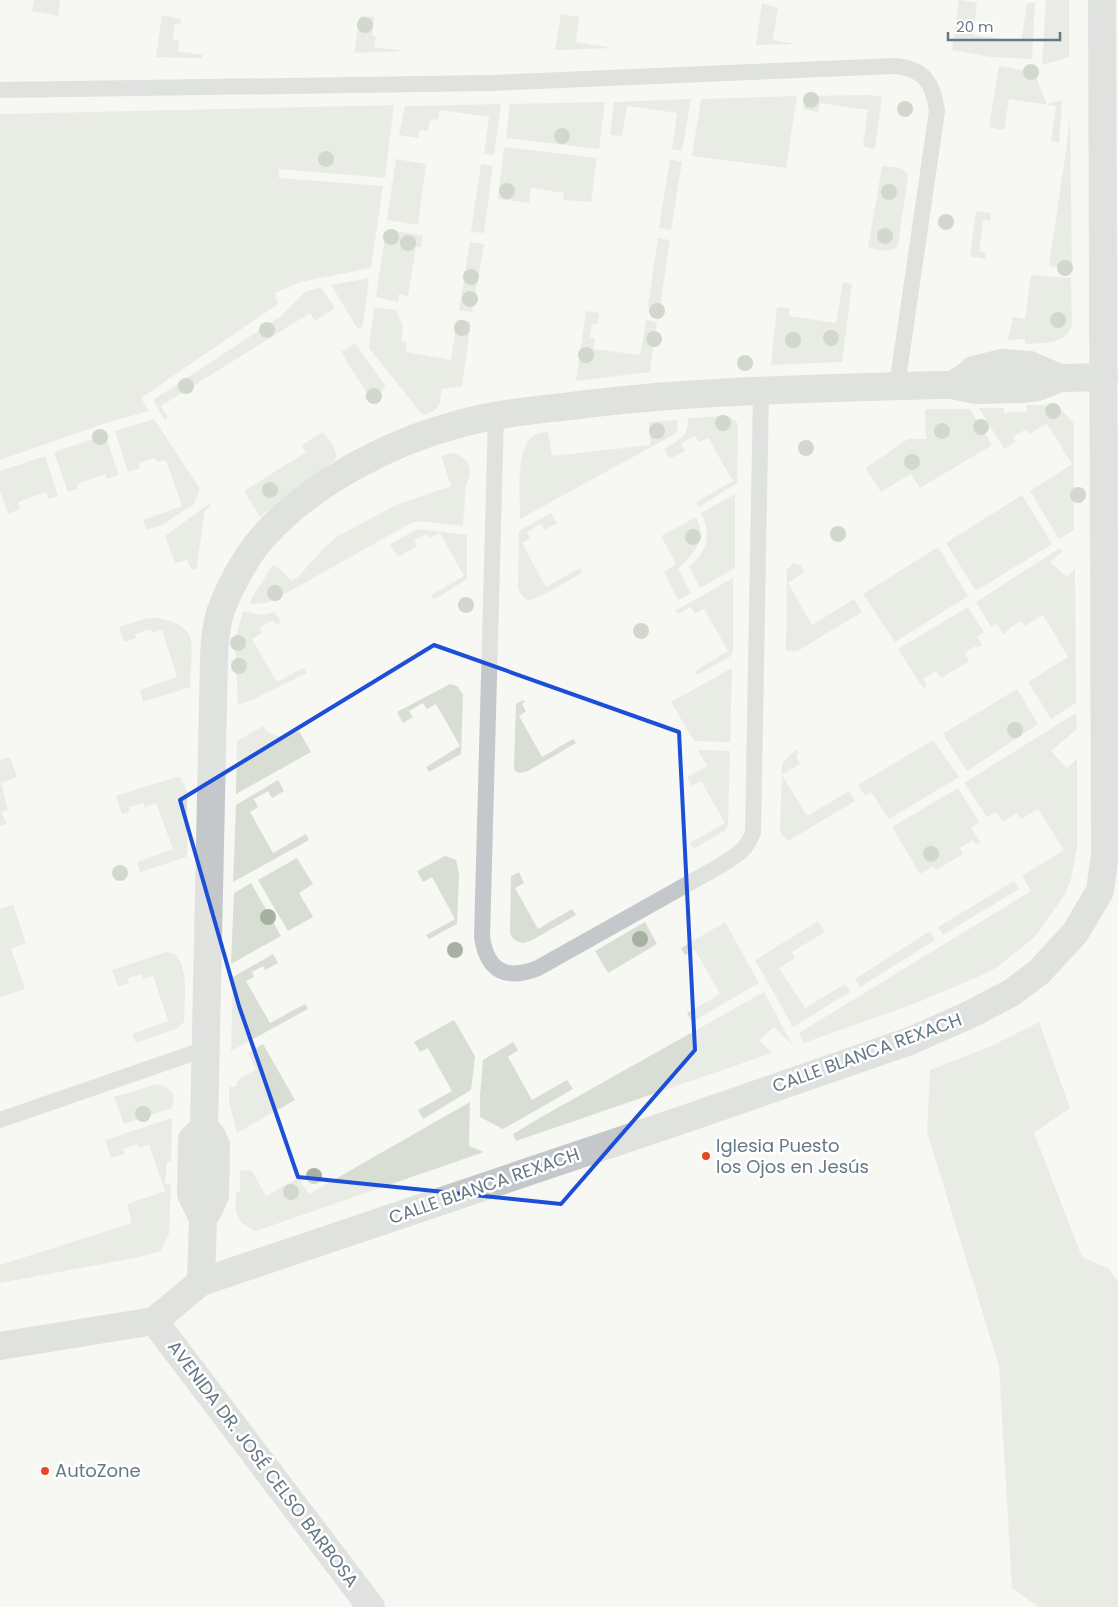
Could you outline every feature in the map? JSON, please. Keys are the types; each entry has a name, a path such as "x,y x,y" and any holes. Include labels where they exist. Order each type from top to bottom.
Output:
{"street":[{"name":"CALLE BLANCA REXACH","path":"154,1320 201,1282 910,1041 971,1014 1011,993 1039,972 1075,933 1100,891 1106,854 1102,0"},
{"path":"201,1282 203,1219 215,1196 216,1155 216,1145 212,1136 204,1128 214,656 220,612 229,591 262,538 300,503 333,479 384,452 433,432 496,416 647,396 762,390 952,385 973,370 1003,364 1030,365 1060,378 1104,377"},
{"path":"0,1346 154,1320"},
{"name":"AVENIDA DR. JOSÉ CELSO BARBOSA","path":"154,1320 371,1607"}],"lane":[{"path":"0,90 490,83 907,67 919,72 927,80 934,95 937,111 897,386"},
{"path":"496,416 482,937 487,958 496,968 512,974 526,973 538,968 718,867 749,844 753,832 762,390"},
{"path":"0,1120 205,1049"}],"highlighted area":[{"path":"434,645 679,732 695,1050 561,1204 298,1177 239,1006 180,800"}],"shaded area":[{"path":"34,0 60,0 58,16 32,11"},
{"path":"959,0 977,3 973,35 1021,42 1027,3 1035,3 1032,59 991,57 952,50"},
{"path":"1046,0 1069,0 1069,57 1042,65"},
{"path":"762,3 778,8 773,40 795,44 756,45"},
{"path":"561,14 579,17 576,42 613,48 555,50"},
{"path":"162,15 181,19 180,25 175,24 173,40 179,41 178,51 203,55 201,58 156,57"},
{"path":"360,16 375,17 372,36 376,37 374,47 405,51 354,53"},
{"path":"999,66 1034,72 1047,104 1062,100 1059,143 1051,141 1056,106 1009,99 1004,130 989,127"},
{"path":"870,95 882,97 875,149 863,145 868,110 820,103 818,112 803,109 805,96"},
{"path":"797,96 786,168 692,156 701,99"},
{"path":"691,99 682,151 672,149 677,113 627,106 622,136 610,135 614,102"},
{"path":"605,102 599,149 506,138 510,104"},
{"path":"501,104 494,155 484,154 489,117 440,110 438,120 432,119 428,131 420,130 418,138 399,135 405,106"},
{"path":"394,105 385,178 279,169 279,178 383,186 371,268 300,282 275,293 278,304 141,398 149,411 106,423 0,460 0,114"},
{"path":"1070,117 1072,268 1049,266"},
{"path":"504,147 597,158 591,202 563,200 564,193 531,188 529,203 498,199"},
{"path":"396,159 426,164 418,225 387,220"},
{"path":"670,159 682,162 671,230 659,228"},
{"path":"481,164 493,166 484,233 471,232"},
{"path":"882,166 903,170 908,176 898,246 892,250 868,248"},
{"path":"976,211 991,213 990,221 983,220 979,251 986,252 985,259 970,256"},
{"path":"386,230 423,235 421,247 416,247 408,296 399,294 398,302 376,297"},
{"path":"658,238 670,240 660,308 648,307"},
{"path":"470,242 484,244 472,312 459,310"},
{"path":"1031,275 1071,278 1072,325 1069,332 1059,340 1025,344 1025,339 1008,340 1013,317 1025,319"},
{"path":"369,278 363,325 360,329 357,328 331,285"},
{"path":"843,282 852,284 842,362 771,365 777,307 789,308 789,316 836,323"},
{"path":"321,287 335,308 315,321 310,313 161,406 168,418 165,420 153,400 281,316 305,292"},
{"path":"374,307 396,310 403,327 401,341 407,343 406,352 451,360 457,319 471,322 462,386 442,389 441,402 437,409 424,415 420,412 369,348"},
{"path":"586,311 599,313 598,324 592,324 590,337 595,339 594,349 640,355 646,320 657,322 650,372 576,381"},
{"path":"355,343 386,387 366,400 364,397 368,395 341,352"},
{"path":"1027,405 1054,407 1065,413 1074,424 1074,530 1059,539 1030,491 1072,464 1047,424 1029,434 1026,429 1013,437 1016,442 1004,449 979,408 1004,408 1004,413 1027,411"},
{"path":"925,409 970,409 992,445 920,488 911,474 881,492 866,469 867,467 908,439 926,439"},
{"path":"725,416 736,421 738,425 737,483 699,507 696,502 733,481 708,438 699,442 695,436 681,443 685,451 670,459 664,449 685,434 688,418"},
{"path":"154,419 200,489 194,504 162,525 147,530 143,520 182,506 166,460 157,462 155,458 139,463 140,468 128,472 115,431"},
{"path":"677,420 678,429 675,434 520,519 519,487 521,463 527,442 533,436 548,432 552,456 650,445 649,422"},
{"path":"323,432 335,449 335,460 260,517 244,491 306,452 302,445"},
{"path":"105,435 119,475 107,479 105,474 77,484 78,489 68,492 54,452"},
{"path":"451,453 457,454 466,460 470,469 469,479 466,484 463,526 421,521 411,523 274,600 266,603 250,604 251,599 273,565 292,581 336,537 396,505 451,486 441,456"},
{"path":"45,456 58,496 49,499 46,492 18,502 20,509 8,514 0,491 0,471"},
{"path":"735,494 735,568 700,588 689,567 700,555 706,543 706,529 701,513"},
{"path":"1022,495 1052,544 976,591 946,543"},
{"path":"210,503 211,506 205,510 196,570 191,569 187,560 175,563 165,536"},
{"path":"551,513 557,523 545,530 541,524 527,532 530,538 522,543 546,587 580,568 583,572 546,593 528,600 518,588 519,531"},
{"path":"696,517 700,533 698,546 678,569 691,593 678,600 664,572 676,564 661,536"},
{"path":"418,529 467,535 467,579 434,600 431,595 464,576 440,533 430,538 427,534 414,540 417,546 398,557 390,544"},
{"path":"938,547 968,596 895,642 863,594"},
{"path":"1060,548 1063,551 1050,562 1067,577 1075,569 1076,703 1051,719 1028,682 1068,657 1043,615 1025,626 1021,621 1003,634 997,624 991,627 976,602"},
{"path":"793,563 800,565 805,572 788,583 812,625 854,599 862,612 801,649 787,651 787,570"},
{"path":"733,578 733,652 731,656 697,675 695,671 728,651 704,609 695,614 691,607 678,614 675,611"},
{"path":"968,607 984,632 977,637 983,645 977,648 976,646 965,653 969,661 941,678 936,671 923,679 927,686 923,688 898,649"},
{"path":"243,611 262,615 275,612 281,622 276,625 273,620 259,628 262,633 252,639 277,682 303,668 307,673 238,705 235,641"},
{"path":"148,618 173,622 189,633 192,650 190,687 143,702 140,690 177,677 162,630 152,633 151,629 135,634 136,638 124,642 119,627"},
{"path":"732,668 730,742 694,741 671,702"},
{"path":"450,684 457,686 463,694 461,754 429,772 426,767 460,746 436,704 427,709 423,703 409,711 413,717 403,723 397,712"},
{"path":"1017,689 1038,724 967,771 944,736 944,733"},
{"path":"523,700 525,701 522,704 526,711 519,716 542,757 573,739 576,743 528,771 519,773 515,771 514,767 516,704"},
{"path":"1076,713 1077,729 1051,751 1067,768 1077,759 1077,847 1071,879 1065,894 1035,937 997,967 980,976 916,1003 804,1043 799,1033 1031,891 1022,876 1064,850 1038,809 1021,819 1017,813 1003,822 996,812 987,817 964,783"},
{"path":"263,726 270,734 279,736 299,731 311,752 236,794 237,741"},
{"path":"933,740 959,777 889,819 871,792 865,796 858,785"},
{"path":"796,749 799,754 796,756 800,764 782,775 807,816 849,791 855,801 788,841 780,832 782,764"},
{"path":"698,750 730,751 728,825 726,830 693,849 690,843 725,823 701,781 692,786 687,777 707,766"},
{"path":"10,757 17,777 1,783 8,810 1,812 7,824 0,826 0,760"},
{"path":"176,777 182,780 187,791 187,855 186,857 140,872 137,862 173,849 156,803 145,807 143,803 129,807 130,812 122,814 116,796"},
{"path":"278,780 284,791 272,798 268,791 254,799 258,807 250,812 273,853 306,834 309,840 233,882 236,805"},
{"path":"958,788 979,822 971,828 981,842 976,845 973,840 960,848 963,854 936,870 933,866 920,874 892,827"},
{"path":"445,856 456,860 459,874 457,924 429,939 426,935 455,919 432,877 423,882 417,871"},
{"path":"297,858 313,884 299,893 313,917 288,931 258,880"},
{"path":"519,872 524,883 515,888 538,929 572,909 576,915 524,943 514,939 510,933 511,876"},
{"path":"1014,881 1019,889 943,935 938,927"},
{"path":"251,883 281,936 231,964 234,893"},
{"path":"13,904 26,943 11,949 25,989 0,997 0,909"},
{"path":"818,921 825,932 792,952 795,958 779,968 805,1008 845,984 850,992 793,1027 755,960"},
{"path":"645,922 657,944 608,973 595,951"},
{"path":"725,922 759,983 692,1022 687,1013 720,994 695,950 685,955 681,948"},
{"path":"930,931 935,940 860,987 855,979"},
{"path":"166,952 174,954 180,961 183,970 185,981 184,1022 178,1028 136,1043 132,1034 168,1021 153,976 143,979 141,974 128,978 129,983 118,987 112,970"},
{"path":"273,954 278,963 265,970 263,966 252,972 254,977 246,981 270,1023 305,1004 308,1009 231,1051 233,977"},
{"path":"764,992 793,1046 774,1027 759,1040 772,1053 516,1141 513,1134"},
{"path":"454,1020 475,1056 471,1090 423,1119 418,1110 452,1091 428,1048 420,1052 414,1042"},
{"path":"1039,1022 1070,1108 1034,1133 1082,1257 1109,1269 1118,1282 1118,1607 1039,1607 1012,1588 999,1366 927,1132 930,1070 991,1046"},
{"path":"513,1042 518,1050 508,1057 532,1100 567,1080 573,1089 503,1129 480,1117 483,1060"},
{"path":"263,1044 295,1100 237,1133 229,1102 229,1087 236,1087 238,1080 256,1069 248,1053"},
{"path":"157,1084 167,1088 174,1095 172,1108 124,1124 114,1097"},
{"path":"470,1102 469,1146 484,1152 256,1231 240,1220 236,1211 236,1192 240,1191 240,1170 252,1171 266,1196 298,1178 309,1194"},
{"path":"172,1118 171,1161 167,1162 165,1183 171,1184 169,1233 161,1251 140,1257 0,1283 0,1265 132,1223 127,1204 165,1191 149,1145 138,1148 137,1144 123,1149 124,1154 111,1158 105,1140"}],"place":[{"name":"Iglesia Puesto los Ojos en Jesús","path":"706,1156"},
{"name":"AutoZone","path":"45,1471"}]}
